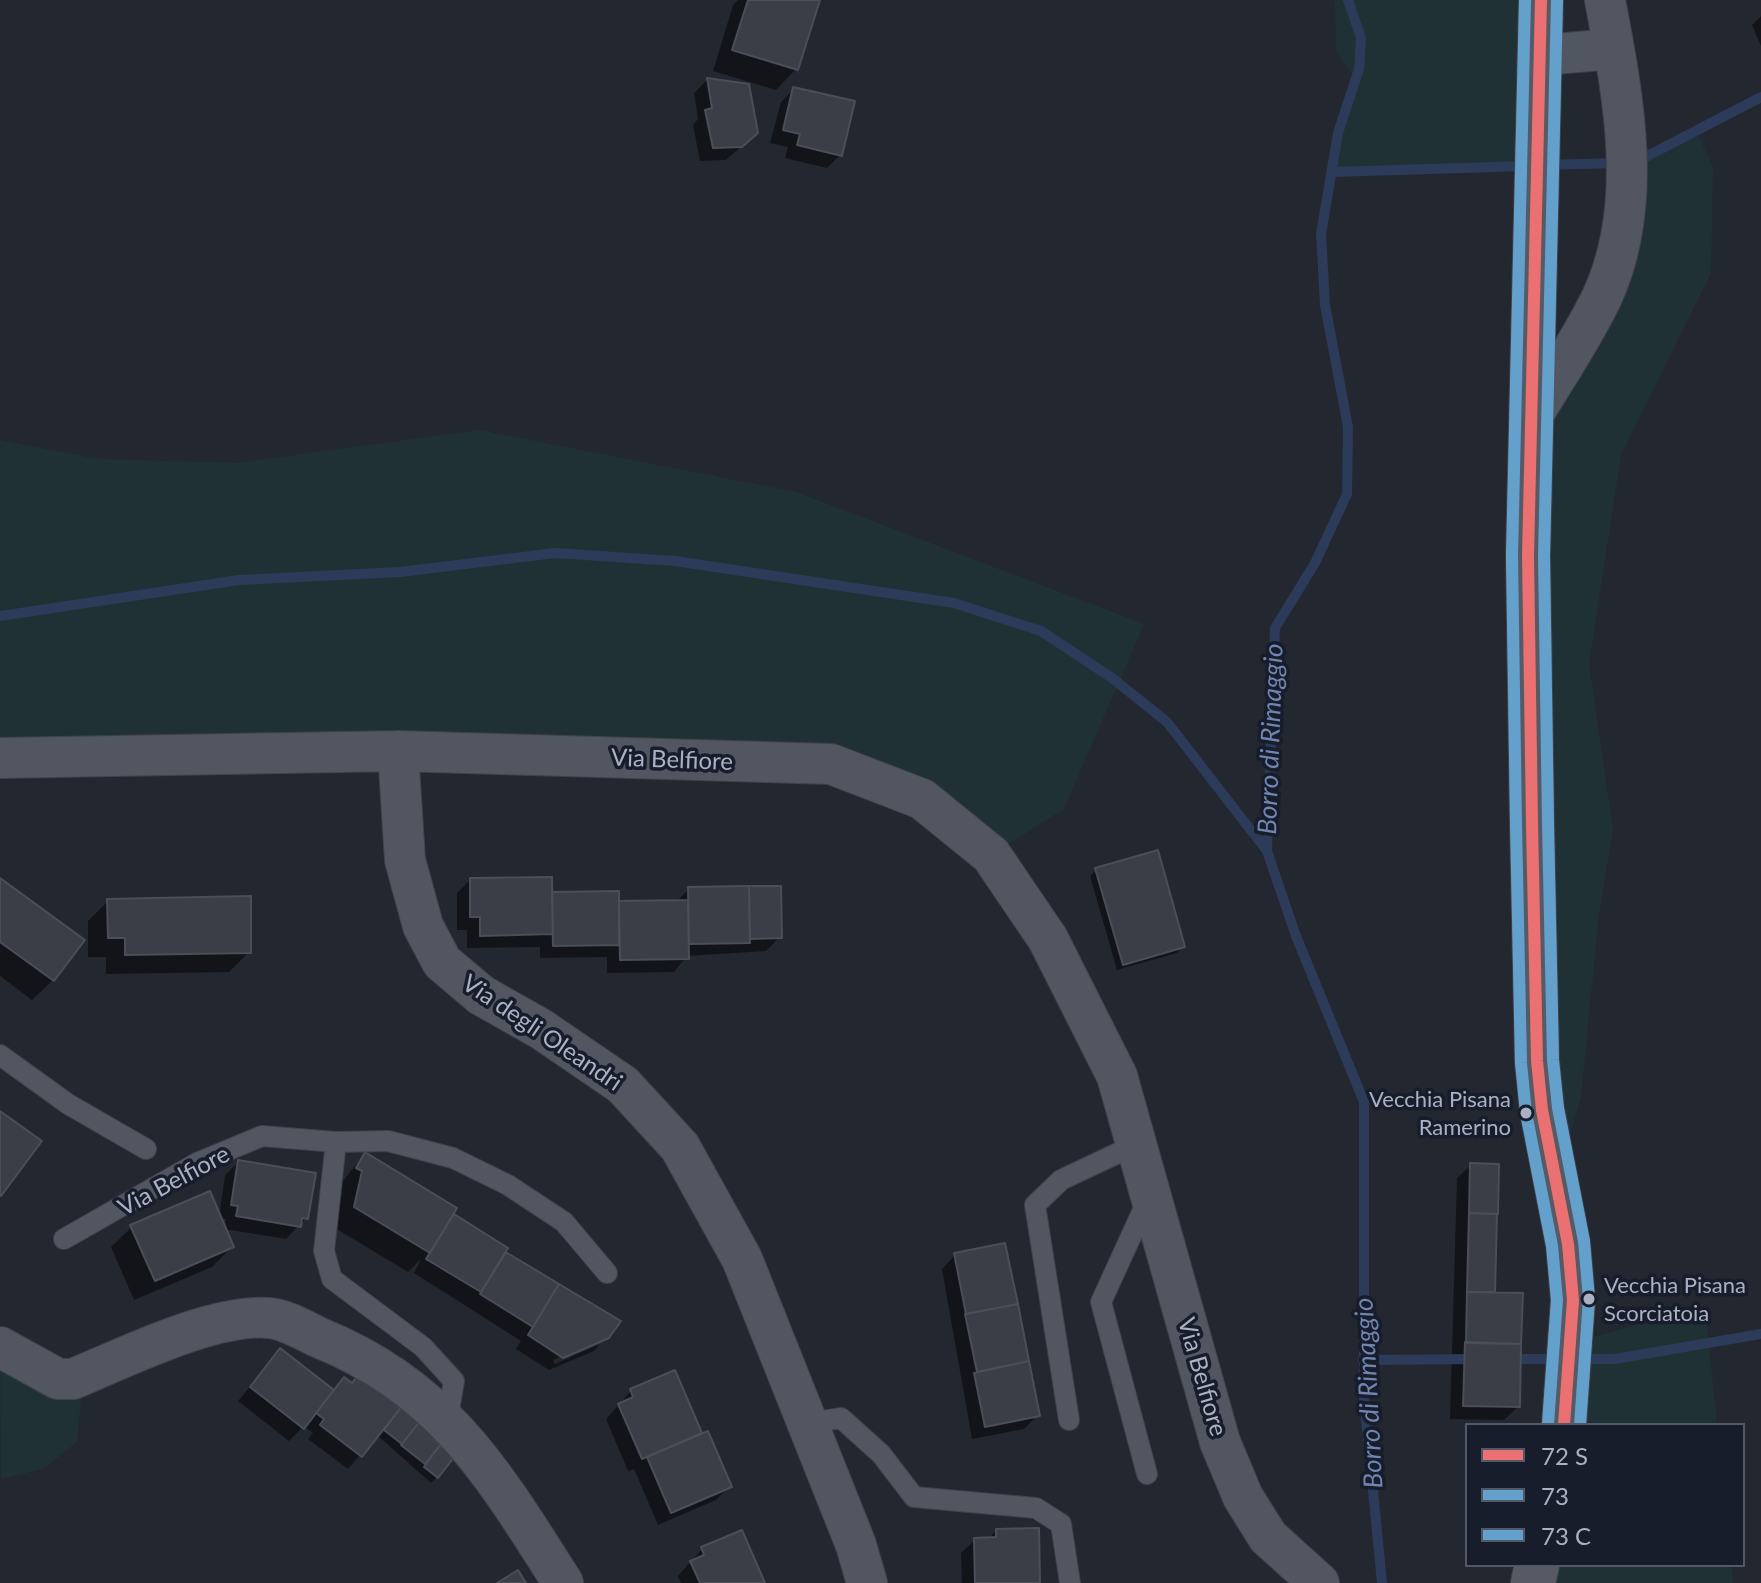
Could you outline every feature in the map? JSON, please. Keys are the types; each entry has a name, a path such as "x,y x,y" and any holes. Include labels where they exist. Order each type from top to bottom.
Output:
{"main road":[{"path":"1541,0 1528,556 1537,1061 1568,1244 1573,1300 1564,1423"}],"street":[{"path":"1530,420 1603,296 1618,242 1627,184 1625,117 1605,0"},
{"path":"1542,55 1614,49"},
{"name":"Via Belfiore","path":"0,758 398,751 831,764 922,799 991,855 1048,939 1117,1076 1220,1442 1243,1497 1268,1537 1319,1583"},
{"name":"Via degli Oleandri","path":"398,751 405,860 423,926 442,962 481,995 541,1029 623,1085 680,1147 742,1259 809,1423 856,1545 867,1583"},
{"path":"14,1356 58,1379 73,1379 217,1323 270,1317 348,1349 426,1400 489,1467 563,1583"}],"lane":[{"name":"Via Belfiore","path":"0,1055 68,1104 146,1149"},
{"name":"Via Belfiore","path":"64,1239 197,1163 262,1136 336,1142"},
{"path":"447,1422 454,1381 423,1347 332,1279 324,1251 336,1142 388,1141 453,1158 508,1185 564,1222 607,1273"},
{"path":"1069,1420 1035,1205 1061,1180 1137,1144"},
{"path":"1147,1474 1101,1302 1151,1193"},
{"path":"809,1423 841,1418 881,1454 914,1497 1036,1508 1061,1524 1070,1583"}],"shaded area":[{"path":"1335,0 1541,0 1538,165 1332,172 1338,133 1356,79 1336,51"},
{"path":"1696,130 1713,167 1711,273 1621,455 1589,664 1613,829 1599,914 1581,1096 1557,1181 1530,420 1640,162"},
{"path":"479,430 796,492 1144,624 1064,809 991,855 831,764 0,758 0,440 97,459 237,463"},
{"path":"1705,1306 1717,1423 1564,1423 1572,1343"},
{"path":"0,1347 58,1379 81,1398 77,1442 43,1469 1,1479"},
{"path":"1537,1567 1731,1567 1733,1583 1533,1583"}],"building":[{"path":"748,0 820,0 798,70 732,50"},
{"path":"707,78 749,84 758,133 742,147 713,148 705,110 712,108"},
{"path":"793,87 855,101 842,156 797,145 800,134 783,130"},
{"path":"1158,850 1185,947 1123,965 1095,868"},
{"path":"552,877 553,934 480,936 480,917 470,917 470,878"},
{"path":"0,878 85,940 54,981 0,942"},
{"path":"749,886 781,886 782,938 750,939"},
{"path":"749,886 750,943 689,944 688,887"},
{"path":"619,891 619,945 553,946 552,892"},
{"path":"251,896 251,953 125,955 125,938 108,938 107,899"},
{"path":"688,900 689,959 620,960 619,901"},
{"path":"0,1111 42,1141 1,1196 0,1195"},
{"path":"365,1152 457,1208 430,1253 354,1207 362,1171 356,1168"},
{"path":"238,1160 316,1173 308,1219 302,1218 301,1227 236,1216 238,1206 231,1205"},
{"path":"1470,1163 1499,1164 1498,1214 1469,1213"},
{"path":"210,1191 234,1247 155,1281 130,1225"},
{"path":"1469,1213 1497,1214 1495,1292 1467,1292"},
{"path":"454,1214 508,1248 481,1292 426,1259"},
{"path":"1005,1243 1018,1304 966,1314 954,1253"},
{"path":"506,1252 559,1284 533,1327 480,1294"},
{"path":"559,1284 621,1321 609,1338 563,1358 528,1335"},
{"path":"1467,1292 1523,1293 1521,1344 1466,1343"},
{"path":"1018,1304 1029,1361 977,1372 965,1314"},
{"path":"1465,1342 1521,1344 1520,1407 1463,1406"},
{"path":"280,1348 334,1390 304,1429 250,1387"},
{"path":"1029,1361 1040,1416 985,1427 974,1373"},
{"path":"675,1370 702,1433 642,1459 618,1404 633,1397 630,1389"},
{"path":"359,1374 402,1406 362,1457 320,1425 324,1419 316,1413 344,1377 352,1383"},
{"path":"402,1406 420,1421 402,1444 384,1430"},
{"path":"421,1420 446,1438 425,1464 401,1445"},
{"path":"708,1431 732,1487 671,1513 647,1457"},
{"path":"440,1445 455,1456 438,1478 424,1467"},
{"path":"1039,1528 1040,1583 975,1583 974,1538 996,1537 996,1529"},
{"path":"742,1530 765,1583 700,1583 690,1561 704,1555 701,1547"},
{"path":"518,1570 526,1583 497,1583"}],"waterway":[{"name":"Borro di Rimaggio","path":"1348,0 1361,38 1359,69 1338,133 1321,234 1325,305 1348,427 1347,494 1315,563 1275,628 1267,851 1296,936 1364,1102 1364,1398 1382,1583"},
{"path":"1634,163 1761,97"},
{"path":"1546,165 1618,163"},
{"path":"1332,172 1526,166"},
{"path":"0,616 239,580 400,572 555,553 675,561 954,603 1041,631 1112,678 1167,722 1267,851"},
{"path":"1577,1359 1615,1359 1761,1334"},
{"path":"1363,1360 1477,1359"},
{"path":"1509,1359 1557,1359"}],"transit line":[{"name":"73","path":"1525,0 1512,556 1516,824 1521,1063 1526,1113 1552,1246 1557,1300 1548,1423"},
{"path":"1541,0 1528,556 1532,824 1537,1061 1542,1110 1568,1244 1573,1300 1564,1423"},
{"path":"1557,0 1544,556 1548,824 1553,1060 1558,1108 1584,1241 1589,1299 1580,1423"}],"place":[{"name":"Vecchia Pisana Ramerino","path":"1526,1113"},
{"name":"Vecchia Pisana Scorciatoia","path":"1589,1299"}]}
